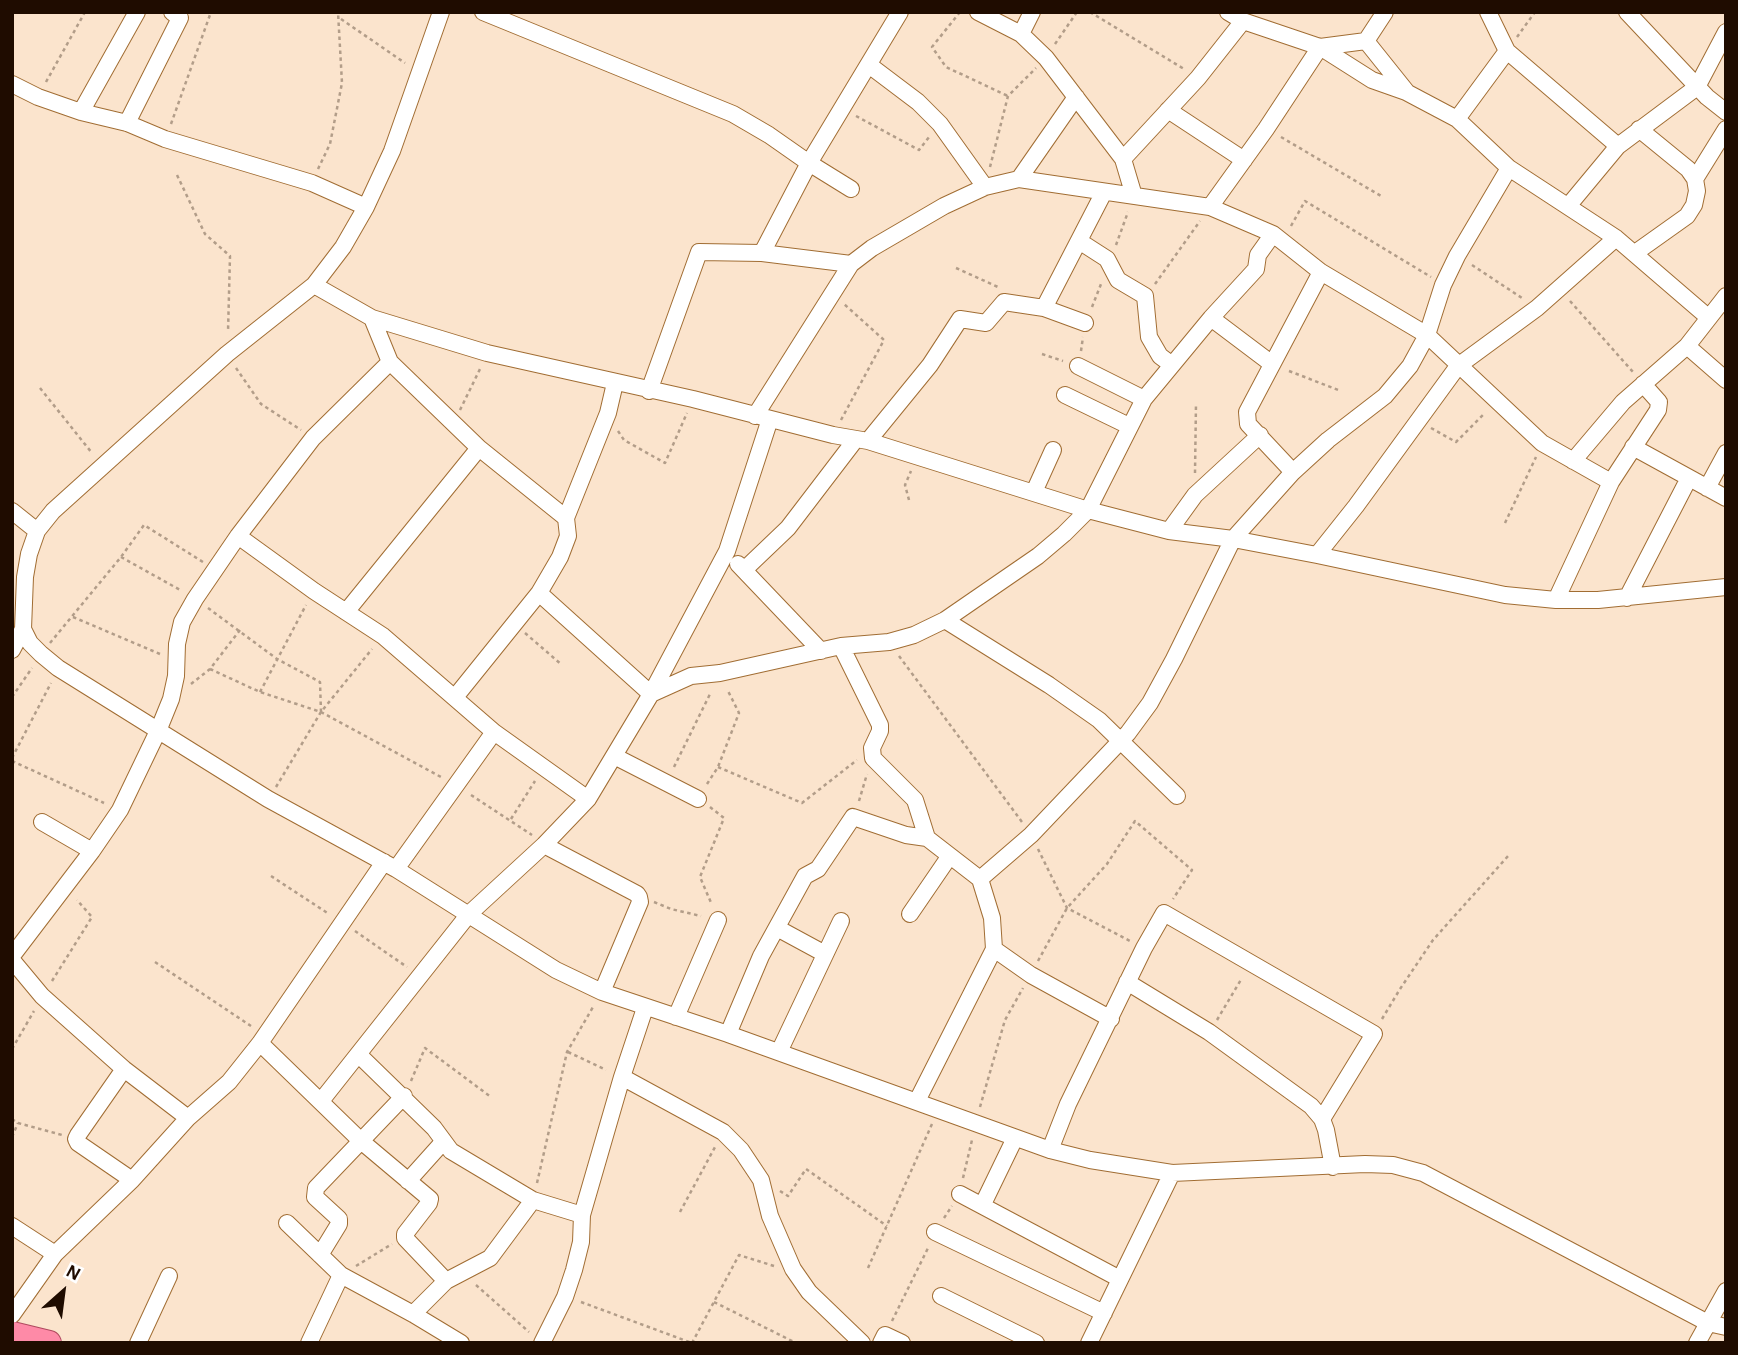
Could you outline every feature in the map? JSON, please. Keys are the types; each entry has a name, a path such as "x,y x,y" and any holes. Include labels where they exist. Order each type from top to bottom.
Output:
{"highway":[{"path":"12,1334 42,1342"}],"street":[{"path":"81,112 137,12"},
{"path":"127,123 180,18 172,12"},
{"path":"441,12 392,151 366,207 343,247 314,285 227,354 53,511 37,531 19,576 23,629 30,643 58,668 268,799 390,865 556,970 602,992 728,1034 1050,1150 1131,1168 1172,1173 1393,1165 1423,1173 1708,1322 1726,1327"},
{"path":"483,12 733,114 851,189"},
{"path":"762,253 809,163 900,12"},
{"path":"978,12 1021,34 1046,58 1123,159 1134,195"},
{"path":"1021,34 1032,12"},
{"path":"1228,12 1243,21 1320,47 1372,80 1406,92 1457,119 1509,167 1616,238 1709,318"},
{"path":"1210,207 1320,47 1366,41 1385,12"},
{"path":"1488,12 1507,51 1618,146"},
{"path":"1627,12 1697,87 1726,112"},
{"path":"1123,159 1198,78 1243,21"},
{"path":"1569,205 1618,146 1697,87 1726,32"},
{"path":"1366,41 1406,92"},
{"path":"1457,119 1507,51"},
{"path":"869,65 898,86 940,124 985,187"},
{"path":"12,84 38,97 81,112 127,123 165,139 312,183 366,207"},
{"path":"1019,179 1076,97"},
{"path":"1168,110 1244,160"},
{"path":"1635,253 1687,216 1694,205 1697,191 1695,179 1688,169 1639,129"},
{"path":"1695,179 1726,129"},
{"path":"980,879 1031,835 1120,742 1150,703 1207,597 1233,539 1293,472 1328,440 1385,396 1410,366 1427,335 1443,285 1457,256 1509,167"},
{"path":"321,1101 468,914 544,845 588,799 651,694 727,551 763,417 831,293 851,264 872,248 944,206 985,187 1019,179 1210,207 1278,238 1321,272 1427,335 1542,443 1612,482"},
{"path":"1044,308 1104,192"},
{"path":"651,694 691,676 720,673 841,646 889,642 914,635 945,620 1038,556 1088,510 1144,399 1211,318 1256,269 1258,255 1278,238"},
{"path":"1317,555 1458,366 1537,308 1616,238"},
{"path":"1079,241 1110,261 1118,280 1145,296 1150,337 1160,356 1172,365"},
{"path":"649,391 696,256 704,250 762,253 851,264"},
{"path":"1293,472 1248,424 1247,412 1321,272"},
{"path":"314,285 372,318 487,353 862,440 1088,510 1169,531 1233,539 1317,555 1505,596 1556,600 1628,598 1724,590"},
{"path":"1573,461 1623,402 1686,346 1726,296"},
{"path":"744,570 788,528 930,365 957,321 964,319 986,323 1004,302 1044,308 1085,323"},
{"path":"372,318 390,362 479,448 566,517"},
{"path":"1211,318 1272,364"},
{"path":"1686,346 1726,380"},
{"path":"188,1118 124,1069 42,996 12,958 120,810 171,699 182,622 195,599 238,536 313,438 390,362"},
{"path":"1078,366 1144,399"},
{"path":"456,696 539,593 565,547 568,536 566,517 608,413 615,383"},
{"path":"1556,600 1612,482 1659,405 1657,398 1643,384"},
{"path":"1065,395 1129,426"},
{"path":"1169,531 1195,495 1259,435"},
{"path":"1633,447 1726,499"},
{"path":"346,611 479,448"},
{"path":"1034,492 1053,450"},
{"path":"1707,488 1726,453"},
{"path":"1628,598 1689,478"},
{"path":"12,511 37,531"},
{"path":"238,536 314,591 383,636 456,696 494,732 588,799"},
{"path":"727,551 821,651"},
{"path":"539,593 651,694"},
{"path":"945,620 1049,685 1099,720 1177,796"},
{"path":"12,649 23,629"},
{"path":"841,646 880,725 872,753 915,800 927,838 980,879 992,918 994,949 917,1101"},
{"path":"12,1315 55,1254 132,1181 188,1118 229,1082 262,1040 343,922 456,786 494,732"},
{"path":"614,756 698,799"},
{"path":"728,1034 761,956 806,876 818,869 853,817 906,835 927,838"},
{"path":"42,822 92,851"},
{"path":"544,845 637,894 640,902 602,992"},
{"path":"910,914 949,857"},
{"path":"1050,1150 1068,1104 1144,948 1164,913 1374,1034 1322,1119"},
{"path":"677,1017 718,920"},
{"path":"779,1052 841,921"},
{"path":"777,928 825,954"},
{"path":"994,949 1031,975 1111,1019"},
{"path":"1127,982 1209,1032 1311,1106 1322,1119 1333,1167"},
{"path":"537,1338 565,1297 581,1241 582,1215 645,1008"},
{"path":"262,1040 361,1141 430,1201 405,1236 446,1281"},
{"path":"359,1055 404,1096 451,1151 533,1200 582,1215"},
{"path":"124,1069 76,1139 132,1181"},
{"path":"622,1077 723,1132 741,1150 761,1180 770,1216 793,1269 809,1292 862,1343"},
{"path":"320,1255 339,1224 339,1219 315,1196 316,1188 404,1096"},
{"path":"983,1204 1015,1138"},
{"path":"408,1181 443,1142"},
{"path":"1089,1343 1172,1173"},
{"path":"960,1194 1120,1279"},
{"path":"413,1314 446,1281 490,1258 533,1200"},
{"path":"287,1223 341,1275 461,1343"},
{"path":"12,1226 55,1254"},
{"path":"935,1232 1104,1314"},
{"path":"309,1343 341,1275"},
{"path":"138,1343 169,1276"},
{"path":"1697,1343 1726,1291"},
{"path":"941,1296 1036,1343"},
{"path":"883,1339 902,1343"}],"path":[{"path":"38,97 85,12"},
{"path":"165,139 211,12"},
{"path":"312,183 330,144 342,83 338,12"},
{"path":"960,12 932,47 946,67 1008,96"},
{"path":"985,187 1008,96 1046,58 1077,12"},
{"path":"1090,12 1198,78"},
{"path":"1507,51 1535,12"},
{"path":"340,18 419,72"},
{"path":"843,108 919,150 940,124"},
{"path":"1266,129 1381,196"},
{"path":"177,175 205,234 230,256 227,354 261,404 313,438"},
{"path":"1042,354 1078,366 1085,323 1134,195"},
{"path":"1278,238 1305,201 1443,285"},
{"path":"1145,296 1210,207"},
{"path":"1457,256 1537,308"},
{"path":"1558,288 1643,384"},
{"path":"831,293 884,340 833,435"},
{"path":"454,425 487,353"},
{"path":"1272,364 1341,391"},
{"path":"40,387 103,466"},
{"path":"608,413 624,440 665,463 693,399"},
{"path":"1419,420 1456,442 1497,401"},
{"path":"1195,495 1196,403"},
{"path":"1505,523 1542,443"},
{"path":"909,500 905,485 918,456"},
{"path":"12,697 41,654 121,557 144,524 216,570"},
{"path":"121,557 195,599 240,629 277,659 320,682 321,712"},
{"path":"260,692 314,591"},
{"path":"73,617 175,660"},
{"path":"514,623 562,665"},
{"path":"240,629 210,669 260,692 321,712 456,786 511,819 544,845"},
{"path":"268,799 321,712 383,636"},
{"path":"889,642 1031,835 1067,908 1144,948"},
{"path":"58,668 12,759 120,810"},
{"path":"718,920 700,877 724,818 698,799 718,767 739,713 720,673"},
{"path":"666,783 720,673"},
{"path":"718,767 802,803 872,753"},
{"path":"853,817 872,753"},
{"path":"511,819 543,768"},
{"path":"883,1339 935,1232 960,1194 975,1123 1005,1020 1067,908 1107,863 1135,821 1192,870 1164,913"},
{"path":"1374,1034 1399,989 1433,940 1509,855"},
{"path":"271,876 419,975"},
{"path":"12,1049 92,917 66,886"},
{"path":"637,894 671,909 718,920"},
{"path":"155,962 262,1040"},
{"path":"1209,1032 1251,963"},
{"path":"533,1200 567,1052 602,992"},
{"path":"404,1096 425,1048 491,1097"},
{"path":"567,1052 622,1077"},
{"path":"868,1268 939,1109"},
{"path":"12,1119 76,1139"},
{"path":"12,1137 18,1123"},
{"path":"680,1212 723,1132"},
{"path":"761,1180 788,1196 806,1169 887,1226"},
{"path":"341,1275 405,1236"},
{"path":"463,1273 537,1338"},
{"path":"565,1297 692,1343 714,1302 796,1343"}]}
